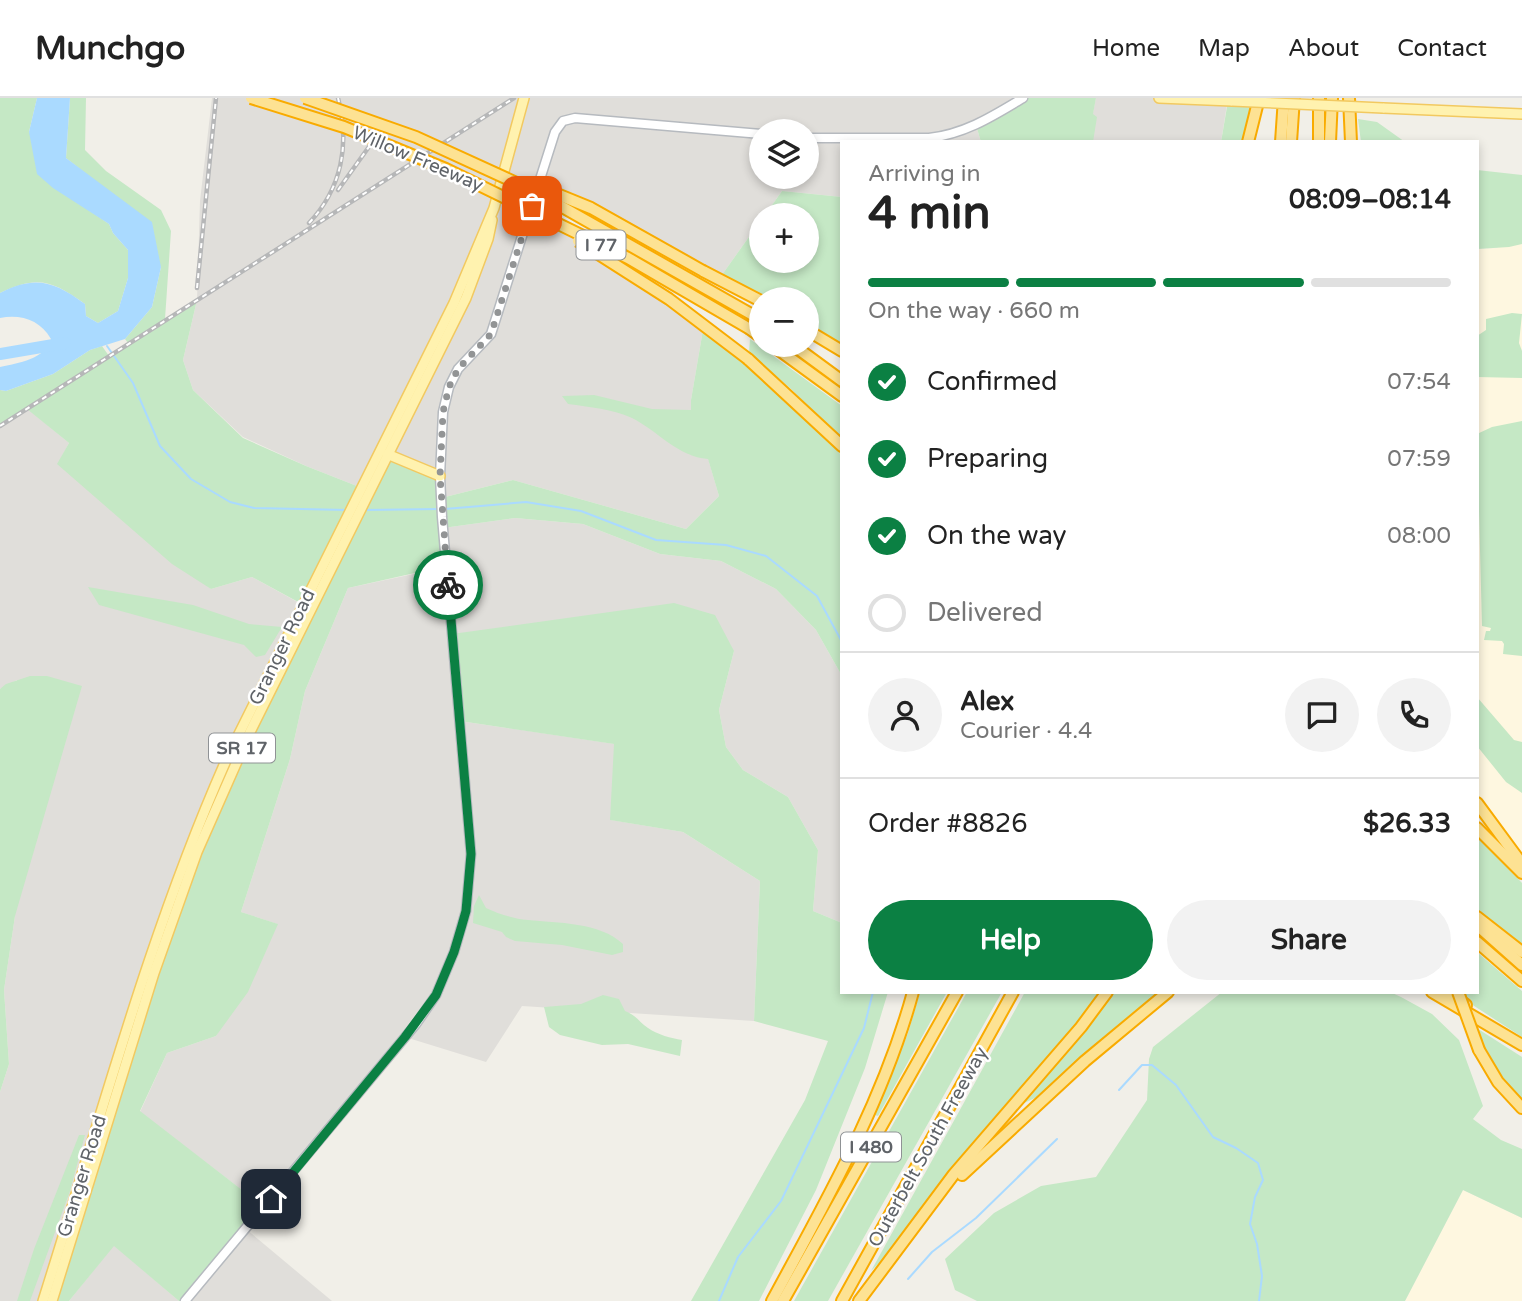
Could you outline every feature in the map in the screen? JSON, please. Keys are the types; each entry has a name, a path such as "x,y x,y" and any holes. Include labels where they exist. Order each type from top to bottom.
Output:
{"highway":[{"name":"Willow Freeway","path":"251,98 344,127 446,169 628,258 749,328"},
{"name":"Willow Freeway","path":"305,98 416,137 534,191 749,313"},
{"path":"1251,140 1260,98"},
{"path":"1281,140 1284,98"},
{"path":"1291,140 1294,98"},
{"path":"1319,98 1319,140"},
{"path":"1330,140 1332,98"},
{"path":"1349,98 1351,140"},
{"path":"416,137 591,208 749,295"},
{"path":"446,169 584,244 704,324 748,359 840,444"},
{"path":"819,333 840,343"},
{"path":"819,336 840,350"},
{"path":"788,357 840,395"},
{"path":"809,357 840,380"},
{"path":"802,409 840,454"},
{"path":"1479,806 1522,864"},
{"path":"1479,830 1522,873"},
{"path":"1479,919 1522,952"},
{"path":"1479,927 1522,965"},
{"path":"1479,944 1522,981"},
{"path":"772,1301 866,1121 890,1064 913,994"},
{"name":"I 480","path":"783,1301 956,994"},
{"name":"Outerbelt South Freeway","path":"842,1301 1012,994"},
{"path":"859,1301 954,1174 1081,1027 1106,994"},
{"path":"898,1248 948,1190 991,1147 1115,1035 1166,994"},
{"path":"1435,994 1520,1044"},
{"path":"1451,994 1520,1044"},
{"path":"1459,994 1479,1050 1498,1082 1522,1108"}],"main road":[{"name":"Granger Road","path":"46,1300 145,971 181,867 228,756 385,453 462,296 494,208 524,98"},
{"path":"1159,98 1522,114"},
{"path":"385,453 440,476"},
{"name":"Granger Road","path":"46,1300 77,1224 158,962 197,852 250,732 345,531"},
{"path":"58,1301 77,1224"}],"street":[{"path":"819,138 948,136 976,125 1023,98"},
{"path":"185,1301 416,1024 436,995 454,952 466,911 471,854 442,517 440,476 443,412 449,387 458,369 491,334 555,132 563,121 575,118 749,133"}],"shaded area":[{"path":"212,98 1023,98 976,125 980,140 840,140 840,197 782,191 774,203 749,203 749,237 719,279 591,208 506,174 498,197 584,244 704,324 691,400 719,496 686,529 513,480 441,498 362,488 243,437 193,390 183,360 197,300 200,201"},
{"path":"1096,98 1228,98 1221,140 1087,140"},
{"path":"1522,217 1522,864 1479,806 1479,249 1497,248"},
{"path":"27,408 69,443 58,464 211,589 252,577 303,605 228,756 181,867 43,1301 0,1301 0,1092 9,1064 4,990 15,916 17,680 0,689 0,426"},
{"path":"515,518 583,524 660,554 721,561 776,589 816,630 840,672 840,922 813,911 818,850 788,797 743,770 726,747 719,710 734,651 460,721 615,744 611,820 683,832 760,881 754,1021 522,1006 486,1062 405,1037 264,1207 140,1112 167,1053 216,1036 277,924 241,912 290,759 305,691 348,588 446,567 443,528"},
{"path":"1463,1190 1522,1218 1522,1301 1405,1301"},
{"path":"246,1229 332,1301 185,1301"},
{"path":"114,1245 179,1301 69,1301"}],"green space":[{"path":"0,98 37,98 29,132 74,200 109,224 128,250 128,278 118,311 98,323 86,316 85,304 53,285 34,282 0,293"},
{"path":"70,98 86,98 85,150 106,171 161,210 171,231 165,319 197,300 183,360 193,390 243,438 362,488 389,455 440,476 441,498 513,480 686,529 719,496 708,459 687,454 632,418 609,410 568,404 562,396 594,395 652,409 691,410 704,324 802,409 840,454 840,672 816,630 776,589 721,561 660,554 583,524 515,518 443,528 446,566 348,588 305,691 290,759 241,912 278,924 248,992 216,1036 167,1053 140,1111 264,1207 185,1301 179,1301 114,1246 69,1301 58,1301 77,1224 186,878 311,609 252,577 211,589 172,564 57,464 69,443 27,409 0,426 0,390 6,391 53,374 90,350 102,346 109,356 128,343 125,339 152,307 161,267 99,184 66,158"},
{"path":"1023,98 1096,98 1093,114 1097,117 1093,140 980,140 976,125"},
{"path":"1228,101 1260,101 1250,140 1221,140"},
{"path":"1358,119 1377,122 1402,140 1361,140"},
{"path":"1479,170 1522,175 1522,244 1479,249"},
{"path":"782,191 840,197 840,343 819,333 819,287 749,287 749,293 719,279 749,237 749,273 819,273 819,203 774,203"},
{"path":"1512,313 1522,314 1519,343 1522,351 1522,378 1479,377 1479,335 1486,330 1486,319"},
{"path":"754,357 775,357 840,405 840,437"},
{"path":"1522,421 1522,656 1503,654 1502,641 1484,640 1486,631 1491,628 1482,626 1479,433 1492,427"},
{"path":"88,587 193,605 249,624 282,627 265,655 256,657 244,645 99,605"},
{"path":"674,603 715,615 734,651 719,710 726,747 743,770 788,797 818,850 813,911 840,922 840,994 887,994 865,1068 816,1190 759,1301 691,1301 805,1100 828,1041 754,1021 760,881 683,832 610,820 614,744 460,721 452,634"},
{"path":"30,676 47,676 82,686 15,916 4,990 9,1064 0,1092 0,689 6,684"},
{"path":"1479,699 1514,740 1522,742 1522,793 1506,782 1479,748"},
{"path":"1479,838 1522,883 1522,945 1479,911"},
{"path":"479,895 486,908 507,916 603,931 623,944 623,952 612,955 562,945 515,941 502,932 473,923 474,906"},
{"path":"1479,954 1522,991 1522,1037 1465,1000 1464,994 1479,994"},
{"path":"919,994 946,994 878,1116 875,1115 908,1033"},
{"path":"966,994 1001,994 828,1301 794,1301"},
{"path":"1024,994 1101,994 937,1187 871,1271"},
{"path":"1112,994 1157,994 1037,1097 1020,1105"},
{"path":"1219,994 1394,994 1401,997 1432,1014 1459,1040 1483,1106 1473,1119 1501,1140 1522,1149 1522,1218 1463,1190 1405,1301 977,1301 955,1290 945,1259 994,1213 1041,1186 1096,1177 1147,1100 1149,1059 1153,1047"},
{"path":"603,995 619,999 625,1011 652,1030 682,1040 680,1056 628,1044 602,1045 560,1035 549,1027 544,1007 581,1004"},
{"path":"1475,1027 1522,1057 1522,1101 1499,1077"},
{"path":"79,1135 85,1135 70,1191 30,1301 17,1301 34,1249"}],"water":[{"path":"37,98 70,98 66,158 152,222 161,267 152,307 125,339 90,350 53,374 6,391 0,390 0,367 37,356 48,346 51,339 47,332 29,320 0,318 0,293 24,284 44,283 54,286 85,304 86,316 98,323 118,311 128,278 128,250 109,224 53,188 37,174 29,132"}],"waterway":[{"path":"0,354 65,343"},
{"path":"107,346 133,383 160,446 191,479 230,502 254,508 348,510"},
{"path":"445,509 526,502 581,511 656,540 726,545 766,556 817,596 840,638"},
{"path":"364,510 439,509"},
{"path":"719,1301 738,1257 781,1201 864,1028 872,994"},
{"path":"1119,1090 1142,1065 1152,1065 1176,1085 1213,1137 1258,1163 1263,1180 1255,1197 1250,1224 1257,1244 1262,1276 1259,1301"},
{"path":"908,1279 932,1252 976,1218 1057,1139"}],"railway":[{"path":"197,288 216,98"},
{"path":"309,223 329,195 340,165 343,132 338,98"},
{"path":"0,426 514,98"},
{"path":"338,190 376,137"}],"way so far":[{"path":"448,585 440,476 443,412 449,387 458,369 491,334 532,206"}],"route":[{"path":"271,1199 416,1024 444,978 462,925 466,911 471,854 448,585"}]}
